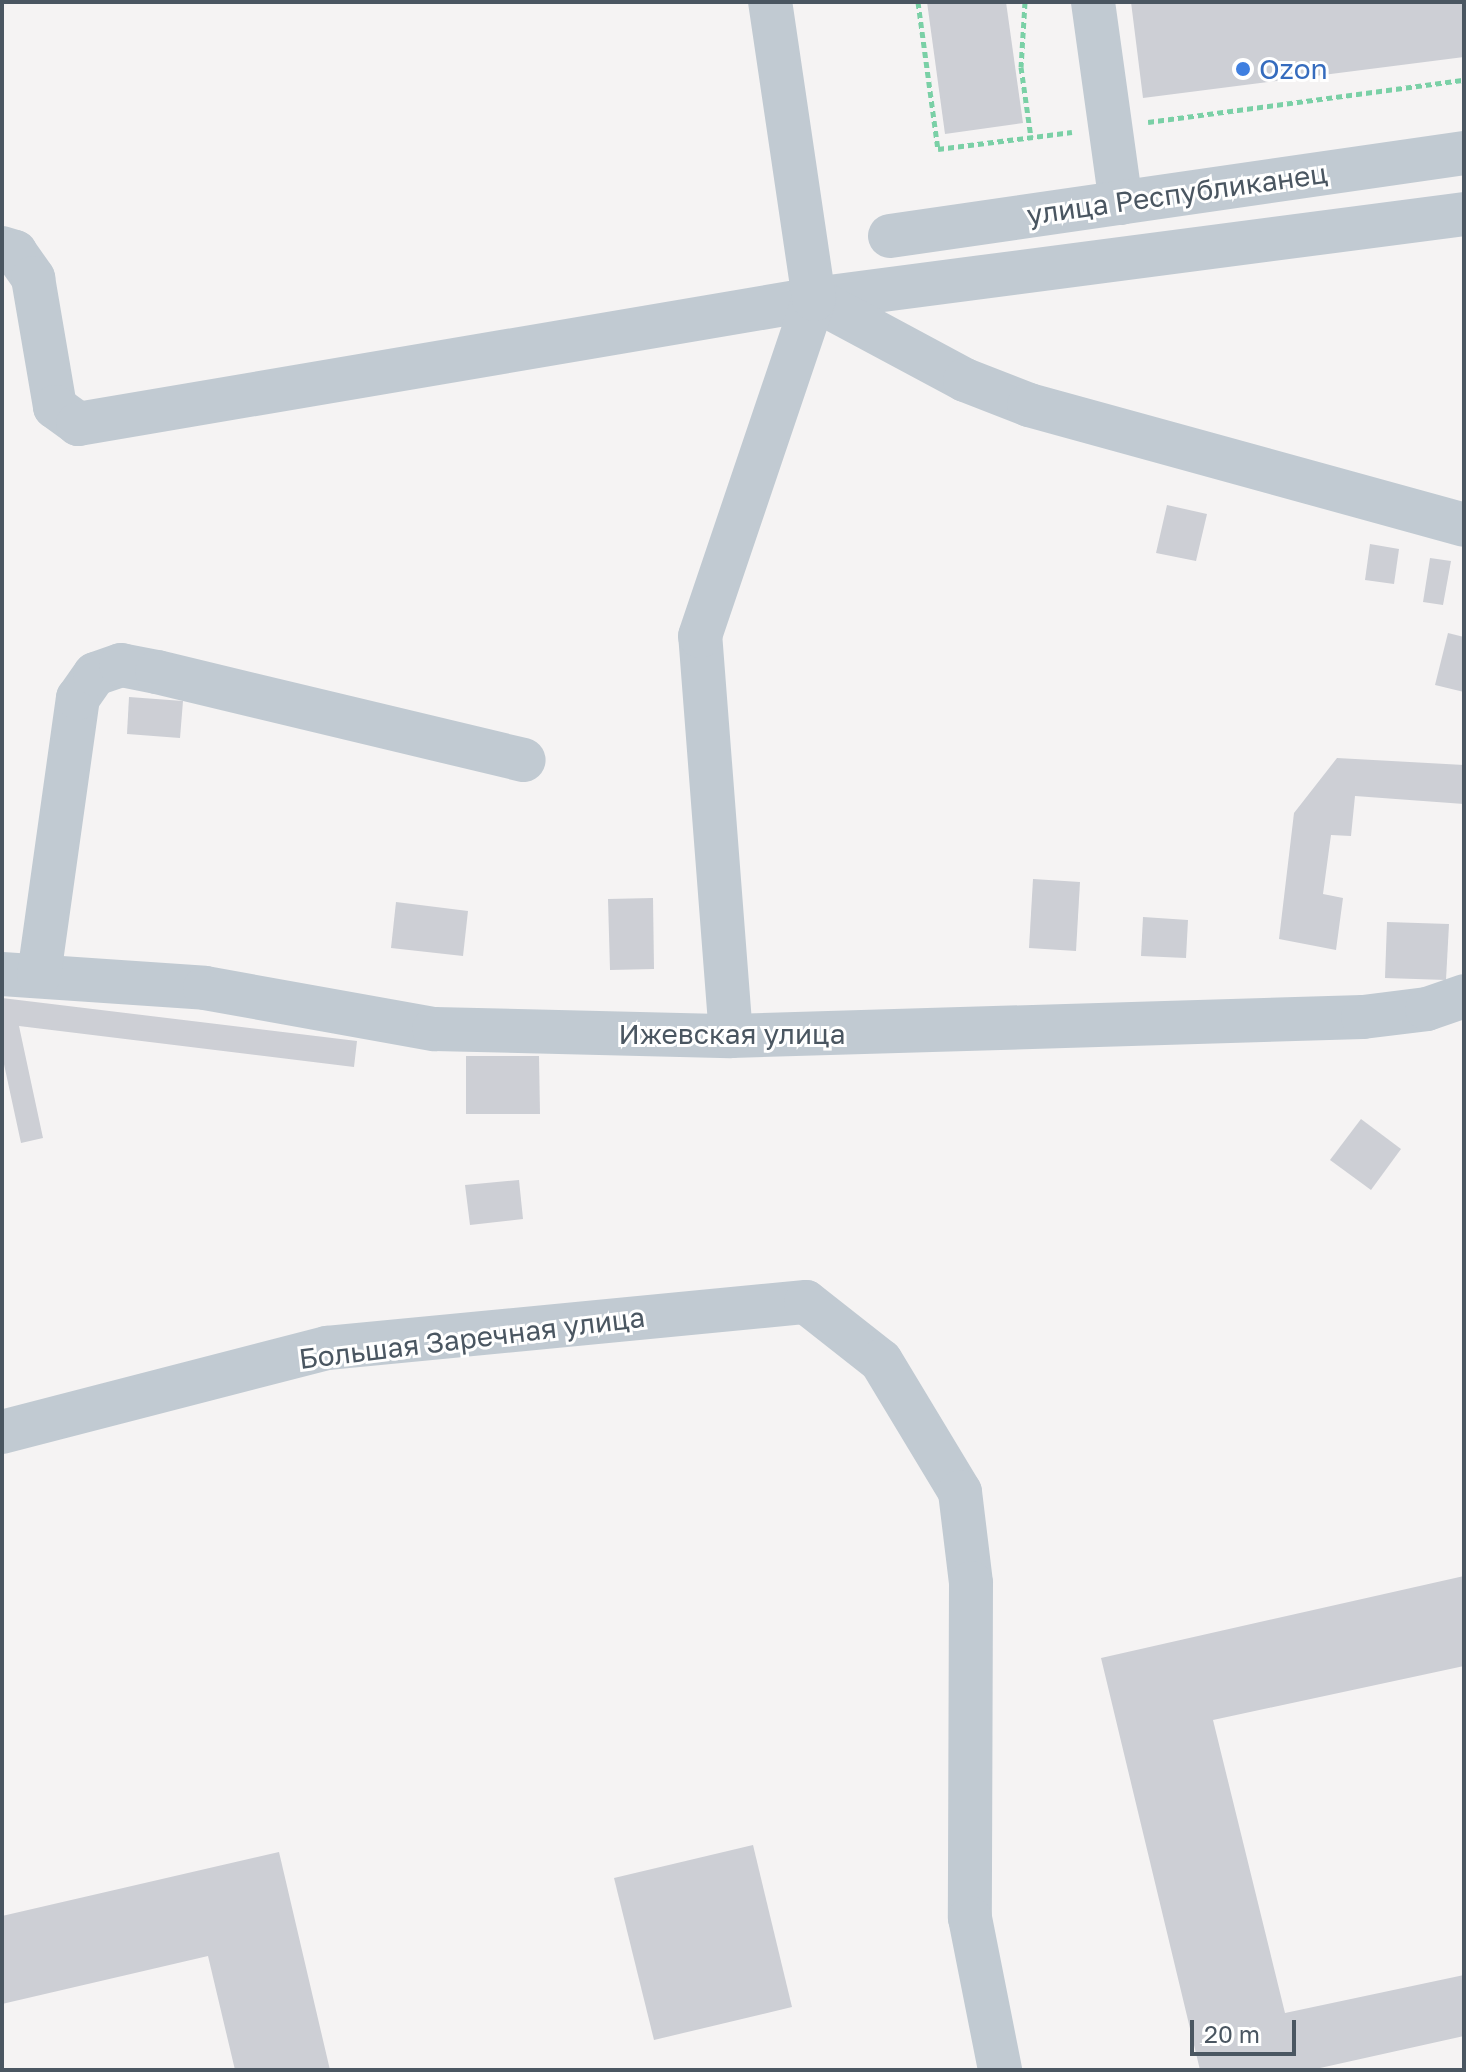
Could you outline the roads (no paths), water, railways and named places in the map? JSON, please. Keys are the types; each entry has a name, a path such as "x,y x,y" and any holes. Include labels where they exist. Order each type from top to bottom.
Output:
{"street":[{"path":"731,1036 700,636 814,299 770,2"},
{"path":"1093,2 1121,203"},
{"name":"улица Республиканец","path":"890,236 1464,153"},
{"path":"2,248 15,252 33,278 55,407 78,424 814,299 1464,214"},
{"path":"814,299 965,380 1029,405 1464,525"},
{"path":"21,974 78,698 95,674 121,665 524,760"},
{"name":"Ижевская улица","path":"21,974 205,988 434,1029 731,1036 1363,1017 1427,1009 1464,996"},
{"name":"Большая Заречная улица","path":"2,1432 327,1348 806,1302 881,1361 960,1492 971,1583 970,1918 1000,2070"}],"place":[{"name":"Ozon","path":"1243,69"}]}
